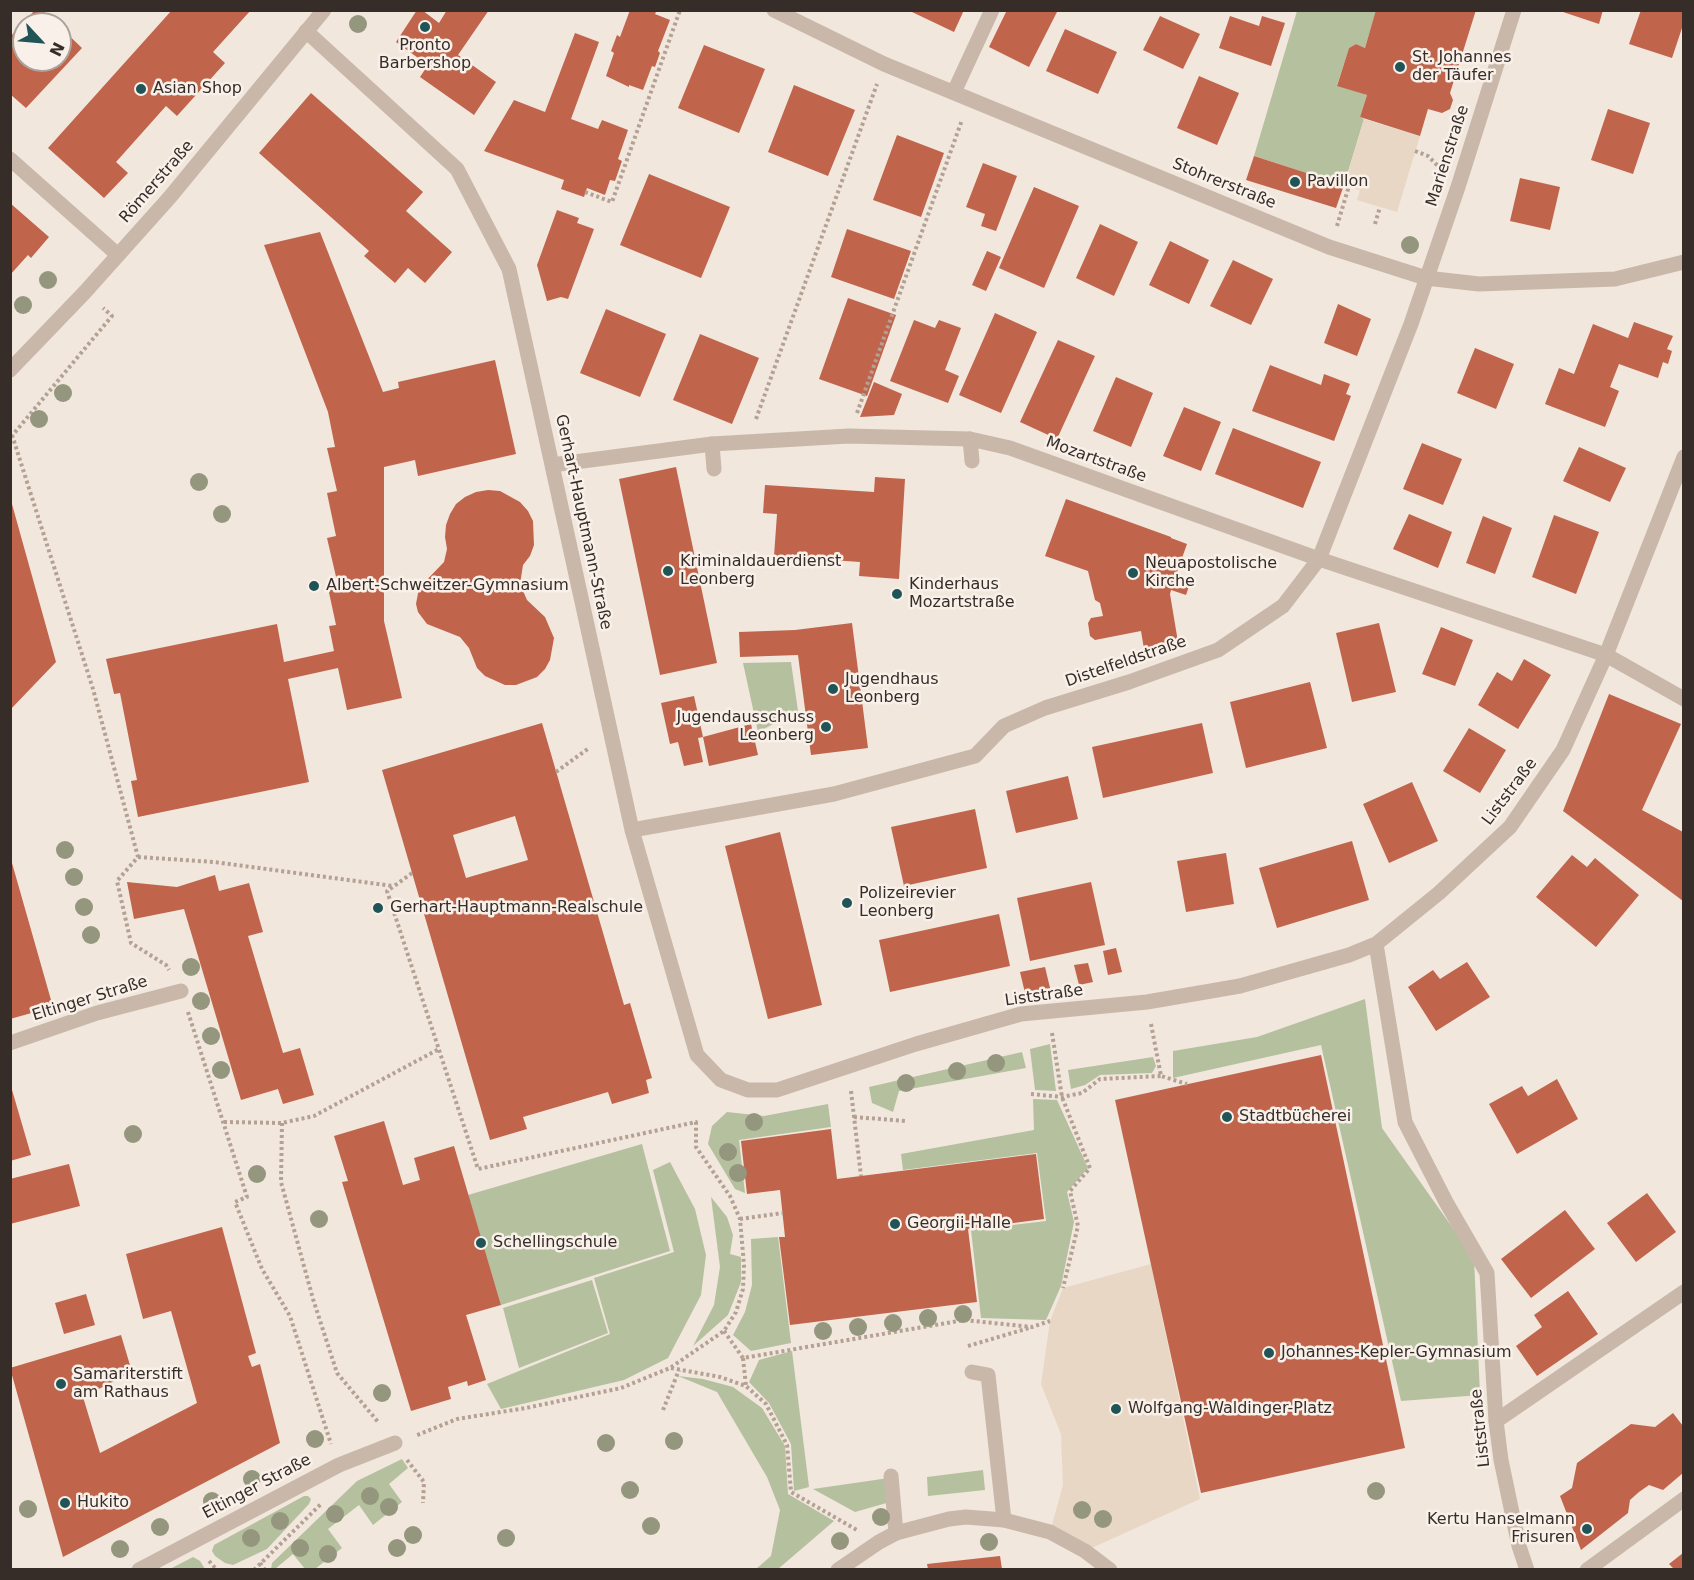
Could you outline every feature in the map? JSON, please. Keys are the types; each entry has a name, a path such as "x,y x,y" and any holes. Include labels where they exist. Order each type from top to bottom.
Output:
{"street":[{"name":"Römerstraße","path":"10,370 85,292 170,197 324,10"},
{"name":"Stohrerstraße","path":"774,10 884,64 1334,249 1426,278 1479,284 1615,279 1683,262"},
{"path":"954,92 992,10"},
{"name":"Marienstraße","path":"1426,278 1458,187 1514,10"},
{"name":"Gerhart-Hauptmann-Straße","path":"306,31 457,169 509,269 609,734 632,830 697,1055 721,1080"},
{"path":"10,159 118,255"},
{"name":"Distelfeldstraße","path":"632,830 834,794 975,756 1004,726 1045,702 1129,682 1218,650 1283,606 1320,559 1412,324 1426,278"},
{"name":"Mozartstraße","path":"552,465 712,444 849,436 970,439 1010,448 1320,559 1606,655"},
{"path":"970,439 972,461"},
{"path":"712,444 714,469"},
{"name":"Liststraße","path":"721,1080 748,1090 777,1090 916,1044 1021,1014 1147,1002 1240,986 1349,955 1376,944 1439,893 1510,827 1563,750 1606,655 1683,457"},
{"path":"1606,655 1683,699"},
{"name":"Liststraße","path":"1376,944 1405,1122 1446,1203 1487,1273 1496,1421 1501,1460 1527,1569"},
{"name":"Eltinger Straße","path":"10,1043 97,1013 181,992"},
{"path":"1496,1421 1683,1292"},
{"path":"972,1372 988,1375 1004,1520"},
{"name":"Eltinger Straße","path":"139,1569 339,1465 395,1443"},
{"path":"891,1476 896,1533"},
{"path":"1587,1569 1683,1499"},
{"path":"838,1569 896,1533 966,1516 1004,1520 1050,1532 1085,1551 1110,1569"}],"path":[{"path":"585,192 612,202 680,10"},
{"path":"748,442 884,64"},
{"path":"849,436 970,99"},
{"path":"1415,151 1428,156"},
{"path":"1342,211 1349,186"},
{"path":"1375,224 1380,207"},
{"path":"85,292 112,316 11,436 93,689 138,857"},
{"path":"556,772 609,734"},
{"path":"138,857 214,862 394,886"},
{"path":"138,857 117,881 131,943 166,965 181,992 247,1197 235,1202 262,1269 290,1316 324,1428 339,1465 327,1497 254,1569"},
{"path":"395,1443 457,1419 526,1408 621,1388 670,1368 724,1331 736,1312 742,1288 744,1265 740,1219 730,1196 696,1147 696,1122 478,1168 387,891 412,873"},
{"path":"1147,1002 1161,1076"},
{"path":"1048,1012 1062,1097 1090,1168 1070,1191 1078,1226 1064,1288"},
{"path":"224,1122 282,1123 315,1116 439,1049"},
{"path":"847,1066 861,1176"},
{"path":"1031,1094 1062,1097 1082,1093 1100,1079 1161,1076 1187,1084"},
{"path":"854,1117 906,1120"},
{"path":"282,1123 281,1182 313,1299 337,1373 424,1482 423,1503"},
{"path":"740,1219 783,1214"},
{"path":"743,1358 964,1320 1032,1327"},
{"path":"968,1346 1050,1322"},
{"path":"724,1331 743,1358 746,1386"},
{"path":"670,1368 720,1377 746,1386 766,1404 787,1445 790,1492 879,1542"},
{"path":"663,1410 679,1370"},
{"path":"260,1563 265,1569"}],"green space":[{"path":"1297,11 1376,11 1365,48 1356,44 1349,48 1337,85 1367,95 1360,117 1364,119 1344,185 1254,156"},
{"path":"791,662 798,711 758,732 743,663"},
{"path":"1365,999 1382,1128 1474,1258 1480,1395 1401,1401 1321,1045 1173,1078 1173,1051 1257,1037"},
{"path":"1050,1044 1056,1091 1035,1090 1030,1049"},
{"path":"1022,1052 1026,1068 899,1091 893,1112 872,1103 869,1087"},
{"path":"1153,1057 1156,1066 1152,1073 1100,1075 1085,1085 1071,1089 1068,1070"},
{"path":"1033,1099 1057,1100 1088,1168 1067,1192 1074,1222 1061,1286 1046,1320 981,1318 971,1230 1046,1221 1037,1153 903,1170 901,1154 1034,1130"},
{"path":"828,1104 831,1127 739,1140 745,1193 735,1189 708,1144 712,1126 727,1112 764,1116"},
{"path":"642,1144 670,1251 501,1305 468,1195"},
{"path":"670,1162 695,1209 706,1255 701,1295 668,1358 624,1380 501,1409 487,1384 610,1334 594,1278 674,1252 653,1170"},
{"path":"711,1197 727,1217 733,1235 730,1254 741,1257 741,1282 728,1315 693,1346 714,1305 720,1267"},
{"path":"778,1237 791,1343 751,1351 733,1335 745,1312 752,1285 751,1239"},
{"path":"592,1280 608,1333 519,1368 503,1308"},
{"path":"792,1351 809,1487 794,1491 791,1444 769,1403 749,1382 759,1360"},
{"path":"678,1376 703,1379 733,1387 762,1408 785,1446 788,1494 834,1521 778,1569 756,1569 771,1556 780,1510 767,1477 717,1392"},
{"path":"402,1459 408,1468 389,1484 402,1502 373,1525 359,1505 328,1529 342,1548 315,1569 305,1569 293,1554 275,1569 271,1569 272,1563 357,1481"},
{"path":"983,1470 985,1490 928,1496 927,1477"},
{"path":"889,1478 890,1502 855,1512 813,1489"},
{"path":"304,1496 311,1499 309,1504 267,1549 233,1565 215,1556 212,1551 214,1545"},
{"path":"193,1557 200,1561 205,1569 170,1569"}],"shaded area":[{"path":"1364,119 1420,136 1397,212 1357,200 1360,190 1344,185"},
{"name":"Wolfgang-Waldinger-Platz","path":"1151,1264 1200,1499 1085,1551 1050,1532 1063,1485 1061,1434 1041,1384 1050,1321 1063,1288"}],"building":[{"path":"172,10 251,10 213,52 225,63 177,116 166,106 116,162 128,173 104,198 48,148"},
{"path":"417,10 422,10 439,23 447,10 489,10 458,55 496,82 474,115 420,77 428,65 396,42"},
{"path":"630,10 657,10 655,14 670,20 658,51 660,53 655,67 652,66 643,90 629,85 629,87 606,76 614,53 611,51 617,35 620,37"},
{"path":"913,10 964,10 954,32 912,12"},
{"path":"1007,10 1058,10 1029,67 989,47"},
{"name":"St. Johannes der Täufer","path":"1376,10 1476,10 1450,93 1453,100 1450,109 1442,113 1428,109 1420,136 1360,117 1367,95 1337,86 1349,48 1356,44 1365,48"},
{"path":"1557,10 1603,10 1599,24"},
{"path":"1641,10 1683,10 1683,25 1672,58 1629,44"},
{"path":"1160,16 1200,34 1183,69 1143,50"},
{"path":"1230,16 1259,26 1262,16 1285,23 1271,66 1219,48"},
{"path":"1065,29 1117,52 1098,94 1046,71"},
{"path":"575,33 599,42 571,119 598,129 602,120 628,130 618,159 622,161 615,181 610,180 605,195 587,188 584,197 561,189 564,180 484,151 514,100 545,112"},
{"path":"12,35 12,72 60,72 26,108 10,94 10,37"},
{"path":"72,38 82,48 72,59"},
{"path":"704,45 765,69 739,133 678,108"},
{"path":"1199,76 1239,93 1217,145 1177,128"},
{"path":"794,85 855,110 828,176 768,152"},
{"path":"311,93 423,192 406,211 452,252 425,283 408,268 395,283 364,256 369,251 259,153"},
{"path":"1608,109 1650,123 1633,174 1591,160"},
{"path":"897,135 944,153 921,217 873,200"},
{"name":"Pavillon","path":"1254,156 1344,185 1336,208 1246,180"},
{"path":"983,163 1017,176 996,231 981,226 985,214 966,207"},
{"path":"649,174 730,207 701,278 620,245"},
{"path":"1520,178 1560,187 1550,230 1510,221"},
{"path":"1034,187 1079,206 1044,288 999,268"},
{"path":"10,203 49,237 31,258 28,255 10,275"},
{"path":"557,210 579,218 577,223 594,229 568,299 561,297 547,301 537,265"},
{"path":"1100,224 1138,242 1114,296 1076,278"},
{"path":"847,229 911,251 894,299 831,277"},
{"path":"320,232 383,392 399,388 398,382 495,360 516,454 418,476 415,460 384,467 384,621 402,698 347,710 338,668 288,679 309,782 138,817 131,781 137,780 120,693 114,694 106,659 277,624 284,662 334,651 329,626 336,625 327,583 337,581 327,538 336,536 327,493 337,491 327,448 335,447 328,412 264,245"},
{"path":"1170,241 1209,260 1189,304 1149,285"},
{"path":"987,251 1001,257 986,291 972,285"},
{"path":"1233,260 1273,279 1251,325 1210,306"},
{"path":"848,298 896,315 867,396 819,379"},
{"path":"1338,304 1371,319 1357,356 1324,343"},
{"path":"606,309 666,334 640,397 580,373"},
{"path":"995,313 1037,332 1001,413 959,395"},
{"path":"914,320 935,328 939,320 961,328 945,370 959,376 948,403 890,381"},
{"path":"1634,322 1673,336 1667,349 1672,351 1668,364 1663,362 1658,378 1619,364 1610,387 1619,391 1605,427 1545,404 1559,368 1574,374 1593,324 1628,338"},
{"path":"700,334 759,358 732,424 673,400"},
{"path":"1058,340 1095,356 1057,439 1020,422"},
{"path":"1475,348 1514,364 1496,409 1457,393"},
{"path":"1270,365 1321,385 1324,374 1350,384 1346,394 1351,396 1334,441 1252,411"},
{"path":"1116,377 1153,393 1131,447 1093,431"},
{"path":"874,382 902,394 894,415 860,417"},
{"path":"1184,407 1221,422 1201,471 1163,456"},
{"path":"1233,428 1321,462 1303,508 1215,474"},
{"path":"1422,443 1462,459 1443,505 1403,489"},
{"path":"1579,447 1626,468 1610,502 1563,481"},
{"name":"Kriminaldauerdienst Leonberg","path":"676,467 717,663 660,675 619,479"},
{"path":"875,477 905,479 899,579 859,576 860,562 774,556 777,514 763,513 765,485 874,492"},
{"path":"500,491 520,502 533,521 534,545 523,565 520,584 527,600 545,617 554,638 550,660 545,669 537,677 516,685 505,685 485,676 477,668 469,648 460,637 427,624 418,612 416,604 419,588 444,562 447,549 446,525 456,504 476,492"},
{"path":"10,497 56,662 10,710"},
{"name":"Neuapostolische Kirche","path":"1066,499 1187,544 1176,575 1191,580 1186,595 1171,590 1170,594 1178,642 1144,649 1141,631 1095,640 1090,636 1088,623 1091,618 1103,616 1100,603 1095,600 1088,571 1045,556"},
{"path":"1409,514 1452,532 1438,568 1393,549"},
{"path":"1554,515 1599,532 1576,594 1532,577"},
{"path":"1483,516 1512,528 1495,574 1466,563"},
{"path":"852,623 868,748 811,755 798,655 740,657 739,632 795,630"},
{"path":"1379,623 1396,692 1352,702 1336,633"},
{"path":"1441,627 1473,640 1455,686 1422,674"},
{"path":"1524,659 1551,675 1518,729 1478,705 1497,672 1512,681"},
{"path":"1310,682 1327,748 1246,768 1230,702"},
{"path":"1609,694 1681,724 1642,810 1683,832 1683,901 1563,811"},
{"path":"694,696 703,737 698,738 703,762 684,766 678,742 670,744 661,703"},
{"path":"542,723 624,1005 630,1003 652,1078 646,1080 649,1093 612,1104 608,1092 523,1117 527,1129 490,1140 382,770","holes":["515,816 528,860 466,878 453,835"]},
{"path":"1202,723 1213,773 1103,798 1092,747"},
{"path":"751,724 758,755 709,766 703,737"},
{"path":"1469,728 1506,750 1480,793 1443,771"},
{"path":"1068,776 1078,819 1016,833 1006,791"},
{"path":"1412,782 1438,841 1389,863 1363,804"},
{"path":"975,809 987,868 904,886 891,827"},
{"path":"780,832 822,1005 768,1019 725,846"},
{"path":"1352,841 1369,900 1277,928 1259,868"},
{"path":"1226,853 1234,904 1186,912 1177,861"},
{"path":"1572,855 1587,867 1595,858 1639,895 1596,947 1536,897"},
{"path":"10,856 53,1007 10,1019"},
{"path":"215,875 219,891 249,883 263,932 248,936 283,1053 300,1048 314,1095 283,1104 278,1089 241,1100 184,909 134,919 127,882 177,887"},
{"path":"1091,882 1105,945 1030,961 1017,898"},
{"path":"999,914 1010,966 890,992 879,940"},
{"path":"1116,948 1122,972 1108,975 1103,951"},
{"path":"1467,962 1490,997 1436,1031 1408,987 1433,970 1440,979"},
{"path":"1088,963 1093,982 1079,985 1074,965"},
{"path":"1045,967 1051,992 1026,997 1020,972"},
{"path":"1321,1055 1405,1448 1201,1493 1115,1100"},
{"path":"1557,1079 1578,1119 1517,1154 1489,1104 1522,1086 1528,1096"},
{"path":"10,1083 31,1155 10,1161"},
{"path":"384,1121 403,1185 420,1180 414,1158 454,1146 501,1305 466,1315 486,1380 468,1386 467,1381 448,1387 451,1399 411,1411 342,1182 348,1181 334,1136"},
{"name":"Georgii-Halle","path":"831,1129 837,1179 1036,1154 1044,1219 968,1229 977,1302 790,1325 779,1237 785,1237 780,1190 747,1194 741,1141"},
{"path":"69,1164 80,1206 10,1224 10,1179"},
{"path":"1647,1193 1676,1232 1636,1262 1607,1223"},
{"path":"1565,1210 1595,1249 1531,1298 1501,1259"},
{"name":"Samariterstift am Rathaus","path":"222,1227 256,1353 248,1356 252,1367 260,1364 280,1443 63,1557 10,1368 121,1335 132,1372 83,1397 100,1453 197,1403 171,1311 143,1319 126,1254"},
{"path":"1568,1291 1598,1334 1537,1376 1516,1346 1542,1327 1534,1315"},
{"path":"86,1294 95,1325 64,1334 55,1303"},
{"path":"1673,1413 1683,1426 1683,1473 1663,1490 1649,1485 1639,1492 1630,1500 1628,1513 1581,1550 1560,1496 1572,1488 1577,1463 1631,1424 1655,1427"},
{"path":"1683,1553 1683,1569 1674,1569 1669,1564"},
{"path":"1000,1556 1002,1569 928,1569 927,1564"}],"place":[{"name":"Pronto Barbershop","path":"425,27"},
{"name":"St. Johannes der Täufer","path":"1400,67"},
{"name":"Asian Shop","path":"141,89"},
{"name":"Pavillon","path":"1295,182"},
{"name":"Kriminaldauerdienst Leonberg","path":"668,571"},
{"name":"Neuapostolische Kirche","path":"1133,573"},
{"name":"Albert-Schweitzer-Gymnasium","path":"314,586"},
{"name":"Kinderhaus Mozartstraße","path":"897,594"},
{"name":"Jugendhaus Leonberg","path":"833,689"},
{"name":"Jugendausschuss Leonberg","path":"826,727"},
{"name":"Polizeirevier Leonberg","path":"847,903"},
{"name":"Gerhart-Hauptmann-Realschule","path":"378,908"},
{"name":"Stadtbücherei","path":"1227,1117"},
{"name":"Georgii-Halle","path":"895,1224"},
{"name":"Schellingschule","path":"481,1243"},
{"name":"Johannes-Kepler-Gymnasium","path":"1269,1353"},
{"name":"Samariterstift am Rathaus","path":"61,1384"},
{"name":"Wolfgang-Waldinger-Platz","path":"1116,1409"},
{"name":"Hukito","path":"65,1503"},
{"name":"Kertu Hanselmann Frisuren","path":"1587,1529"}]}
